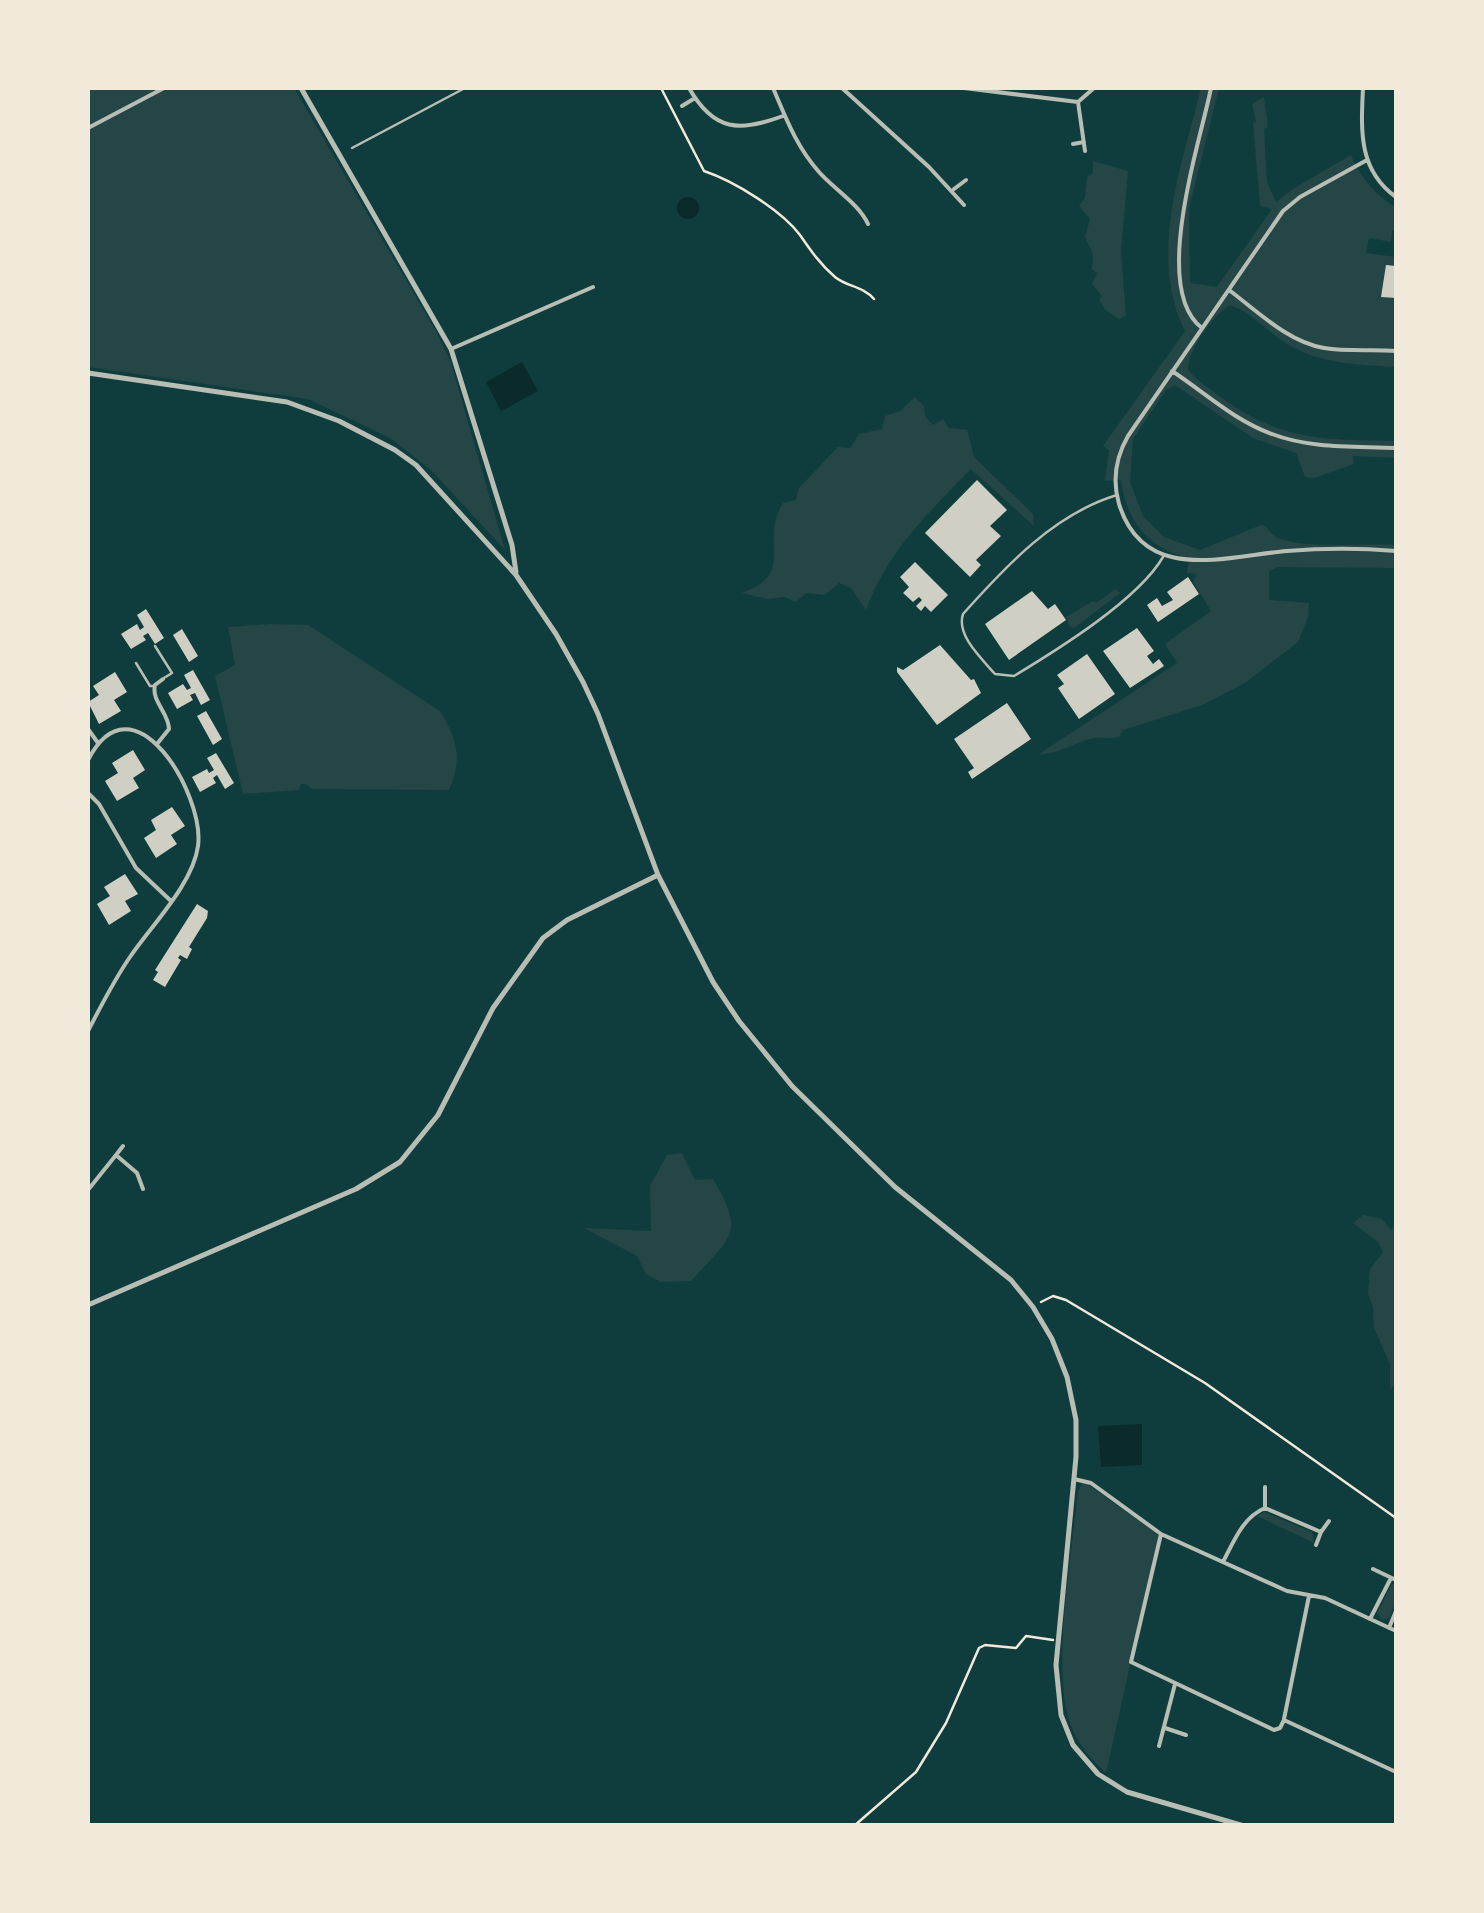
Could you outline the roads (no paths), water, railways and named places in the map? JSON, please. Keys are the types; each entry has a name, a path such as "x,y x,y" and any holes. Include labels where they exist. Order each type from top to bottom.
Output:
{"street":[{"path":"88,128 164,88"},
{"path":"301,88 451,349 512,545 516,575"},
{"path":"690,88 714,118 734,126 751,126 784,116"},
{"path":"773,88 812,164 868,224"},
{"path":"842,88 964,204"},
{"path":"964,88 1078,102 1094,88"},
{"path":"1202,328 1191,319 1186,306 1180,258 1186,187 1212,88"},
{"path":"1364,88 1362,142 1383,185 1396,197"},
{"path":"682,106 695,98"},
{"path":"1078,102 1085,151"},
{"path":"1073,144 1084,142"},
{"path":"1368,160 1291,203 1123,444 1116,470 1117,495 1135,532 1164,555 1190,562 1303,550 1396,551"},
{"path":"952,191 966,180"},
{"path":"451,349 593,287"},
{"path":"1230,290 1311,345 1396,351"},
{"path":"1172,370 1225,409 1270,434 1316,445 1396,448"},
{"path":"88,374 287,402 339,421 384,443 416,465 516,575 562,642 598,714 658,875 713,982 770,1062 894,1187 988,1259 1033,1307 1058,1351 1070,1386 1076,1430 1057,1689 1061,1715 1073,1745 1093,1769 1127,1792 1244,1826"},
{"path":"157,744 170,727 154,694 154,686 163,679"},
{"path":"88,760 98,743 113,732 130,728 144,732 157,744 191,803 199,834 194,863 127,960 88,1030"},
{"path":"88,729 98,743"},
{"path":"88,793 99,804 126,857 171,900"},
{"path":"88,1305 356,1189 390,1169 433,1123 492,1008 543,938 566,920 658,875"},
{"path":"88,1190 123,1146"},
{"path":"116,1155 137,1173 143,1189"},
{"path":"1074,1479 1091,1483 1161,1534 1286,1591 1324,1598 1396,1632"},
{"path":"1265,1488 1265,1508"},
{"path":"1224,1562 1242,1527 1265,1508 1322,1532"},
{"path":"1316,1545 1329,1521"},
{"path":"1161,1534 1132,1663 1274,1730 1284,1720 1309,1596"},
{"path":"1370,1619 1394,1579 1373,1570"},
{"path":"1389,1628 1396,1611"},
{"path":"1160,1746 1176,1684"},
{"path":"1284,1720 1396,1772"},
{"path":"1165,1728 1183,1734 1178,1741"}],"lane":[{"path":"352,148 465,88"},
{"path":"1117,495 1054,524 963,614 962,632 991,670 1001,676 1016,675 1123,600 1153,573 1164,555"},
{"path":"155,646 172,673 163,679"},
{"path":"136,663 150,686 154,686"}]}
